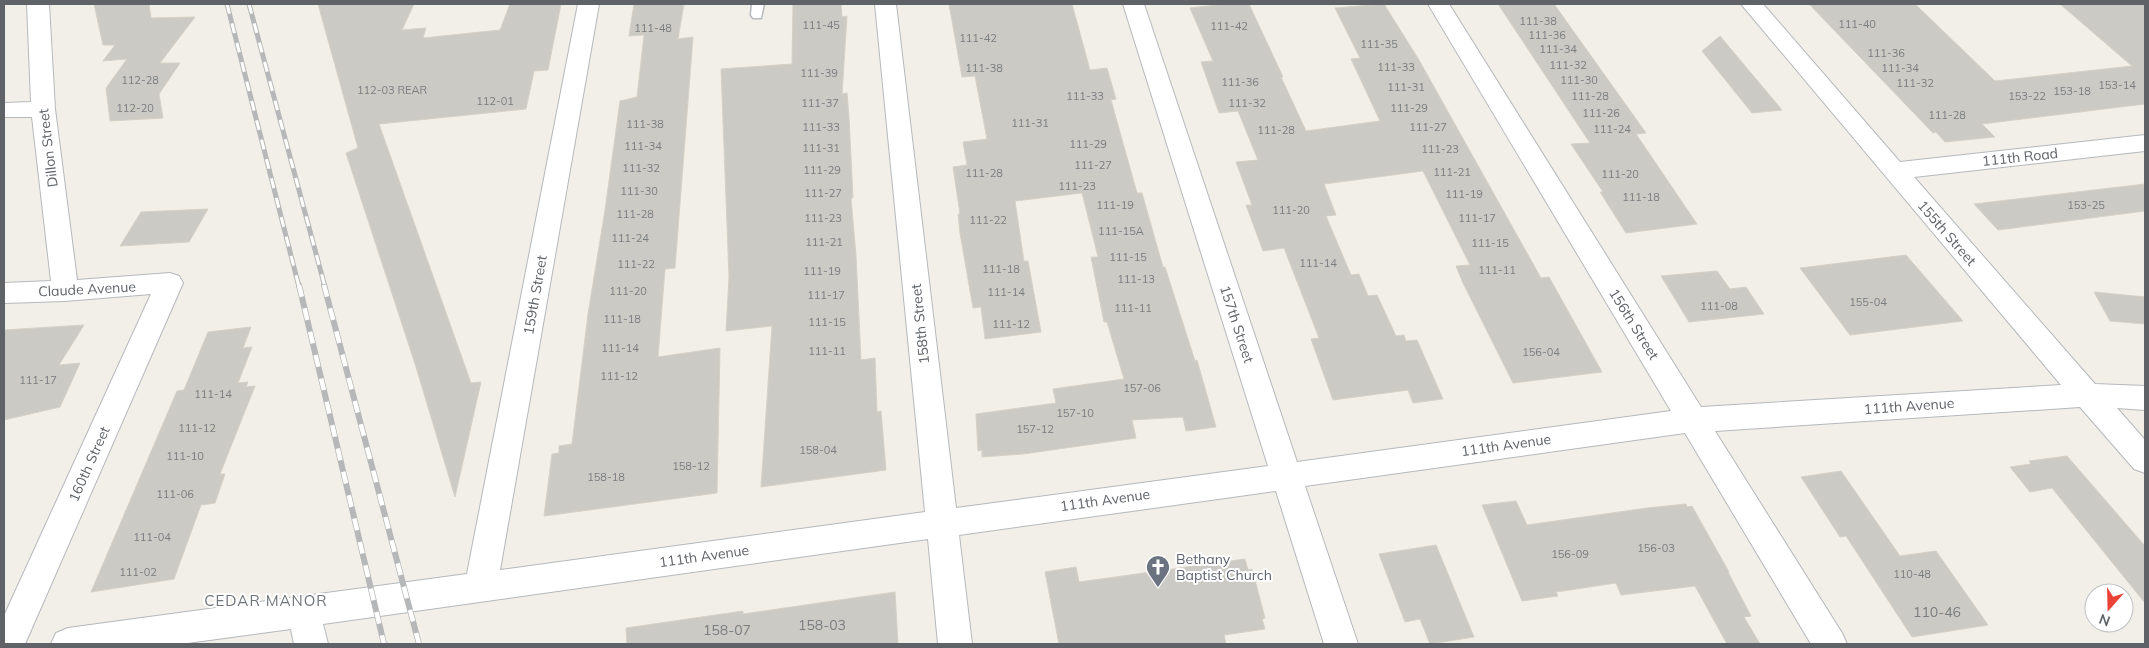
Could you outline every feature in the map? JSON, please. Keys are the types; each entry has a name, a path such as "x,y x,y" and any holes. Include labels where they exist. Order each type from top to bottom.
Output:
{"street":[{"name":"Dillon Street","path":"38,4 43,109 65,291"},
{"name":"159th Street","path":"481,586 588,4"},
{"name":"158th Street","path":"885,4 955,644"},
{"name":"157th Street","path":"1133,4 1341,644"},
{"name":"156th Street","path":"1438,4 1830,644"},
{"name":"155th Street","path":"1752,4 2087,395 2144,457"},
{"path":"4,110 43,109"},
{"name":"111th Road","path":"1894,171 2145,143"},
{"name":"Claude Avenue","path":"4,293 65,291 170,283"},
{"name":"160th Street","path":"8,644 170,283"},
{"name":"111th Avenue","path":"68,644 1693,420 2087,395 2145,398"},
{"path":"304,612 311,644"}],"building":[{"path":"94,4 149,4 151,18 195,17 160,63 180,63 159,94 163,118 110,121 106,88 127,59 103,61 115,45 103,45"},
{"path":"318,4 414,4 402,30 426,28 423,38 500,30 510,4 561,4 548,70 534,71 526,109 379,124 471,383 481,382 455,497 416,367 346,153 358,148"},
{"path":"634,4 684,4 678,39 693,37 675,268 665,269 658,357 720,348 717,493 544,516 552,454 559,453 559,446 572,444 588,314 620,101 637,97 644,35 629,36"},
{"path":"793,4 841,4 842,17 847,16 842,94 847,93 849,117 853,198 851,198 861,360 875,358 877,412 881,411 886,470 761,487 772,326 726,331 729,277 721,69 792,64"},
{"path":"949,4 1072,4 1090,70 1107,68 1116,99 1111,100 1137,193 1142,193 1163,267 1165,267 1195,361 1197,360 1216,427 1186,431 1183,417 1132,420 1136,438 1023,454 982,457 982,450 978,451 976,414 1056,403 1053,389 1124,379 1107,322 1104,322 1091,257 1098,257 1082,193 1015,201 1024,261 1028,261 1041,332 985,339 981,307 973,308 960,233 958,214 960,214 953,167 967,165 963,142 987,139 975,76 962,77"},
{"path":"1226,4 1249,4 1306,131 1380,121 1351,59 1360,58 1335,8 1384,4 1419,60 1541,278 1549,277 1602,372 1513,383 1463,283 1456,266 1470,265 1423,171 1324,184 1336,215 1326,216 1351,275 1359,274 1368,296 1377,295 1396,336 1404,335 1406,341 1417,340 1443,399 1413,403 1408,390 1333,400 1311,339 1319,338 1284,248 1263,251 1246,205 1252,205 1236,162 1258,160 1238,111 1219,113 1201,62 1213,61 1190,8"},
{"path":"1498,4 1554,4 1646,133 1636,134 1697,224 1626,233 1600,192 1603,192 1571,144 1590,143"},
{"path":"1809,4 1915,4 1995,81 2132,66 2060,4 2145,4 2145,104 1982,124 1995,137 1945,142 1936,132 1933,133"},
{"path":"1720,36 1782,110 1752,113 1702,51"},
{"path":"2145,184 2145,211 1998,230 1974,204"},
{"path":"208,209 189,242 120,246 141,212"},
{"path":"1906,255 1963,321 1850,335 1800,268"},
{"path":"1717,271 1730,289 1746,287 1764,314 1689,322 1661,276"},
{"path":"2094,292 2145,297 2145,324 2110,321"},
{"path":"84,325 59,365 80,363 60,407 4,420 4,330"},
{"path":"251,327 243,348 252,347 238,383 248,382 246,387 255,386 220,474 225,474 215,503 201,505 174,579 91,592 177,391 184,390 208,332"},
{"path":"2067,456 2145,546 2145,603 2134,589 2134,583 2129,583 2052,488 2030,492 2010,467 2031,464 2029,461"},
{"path":"1841,471 1900,556 1936,551 1988,625 1912,637 1846,536 1840,537 1801,477"},
{"path":"1516,501 1527,525 1647,508 1686,504 1687,507 1692,506 1751,616 1744,617 1760,644 1727,644 1695,586 1621,595 1616,583 1556,592 1558,596 1522,601 1482,505"},
{"path":"1436,545 1474,637 1430,644 1420,619 1405,622 1379,554"},
{"path":"1245,559 1248,570 1252,569 1265,618 1262,619 1265,629 1224,635 1226,644 1059,644 1045,572 1076,567 1079,582"},
{"path":"895,592 898,644 627,644 626,628 743,611 743,614"}],"railway":[{"path":"227,4 299,287"},
{"path":"249,4 325,287"},
{"path":"299,285 384,644"},
{"path":"324,285 419,644"}],"place":[{"name":"Bethany Baptist Church","path":"1158,588"}],"district":[{"name":"CEDAR MANOR","path":"266,600"}]}
